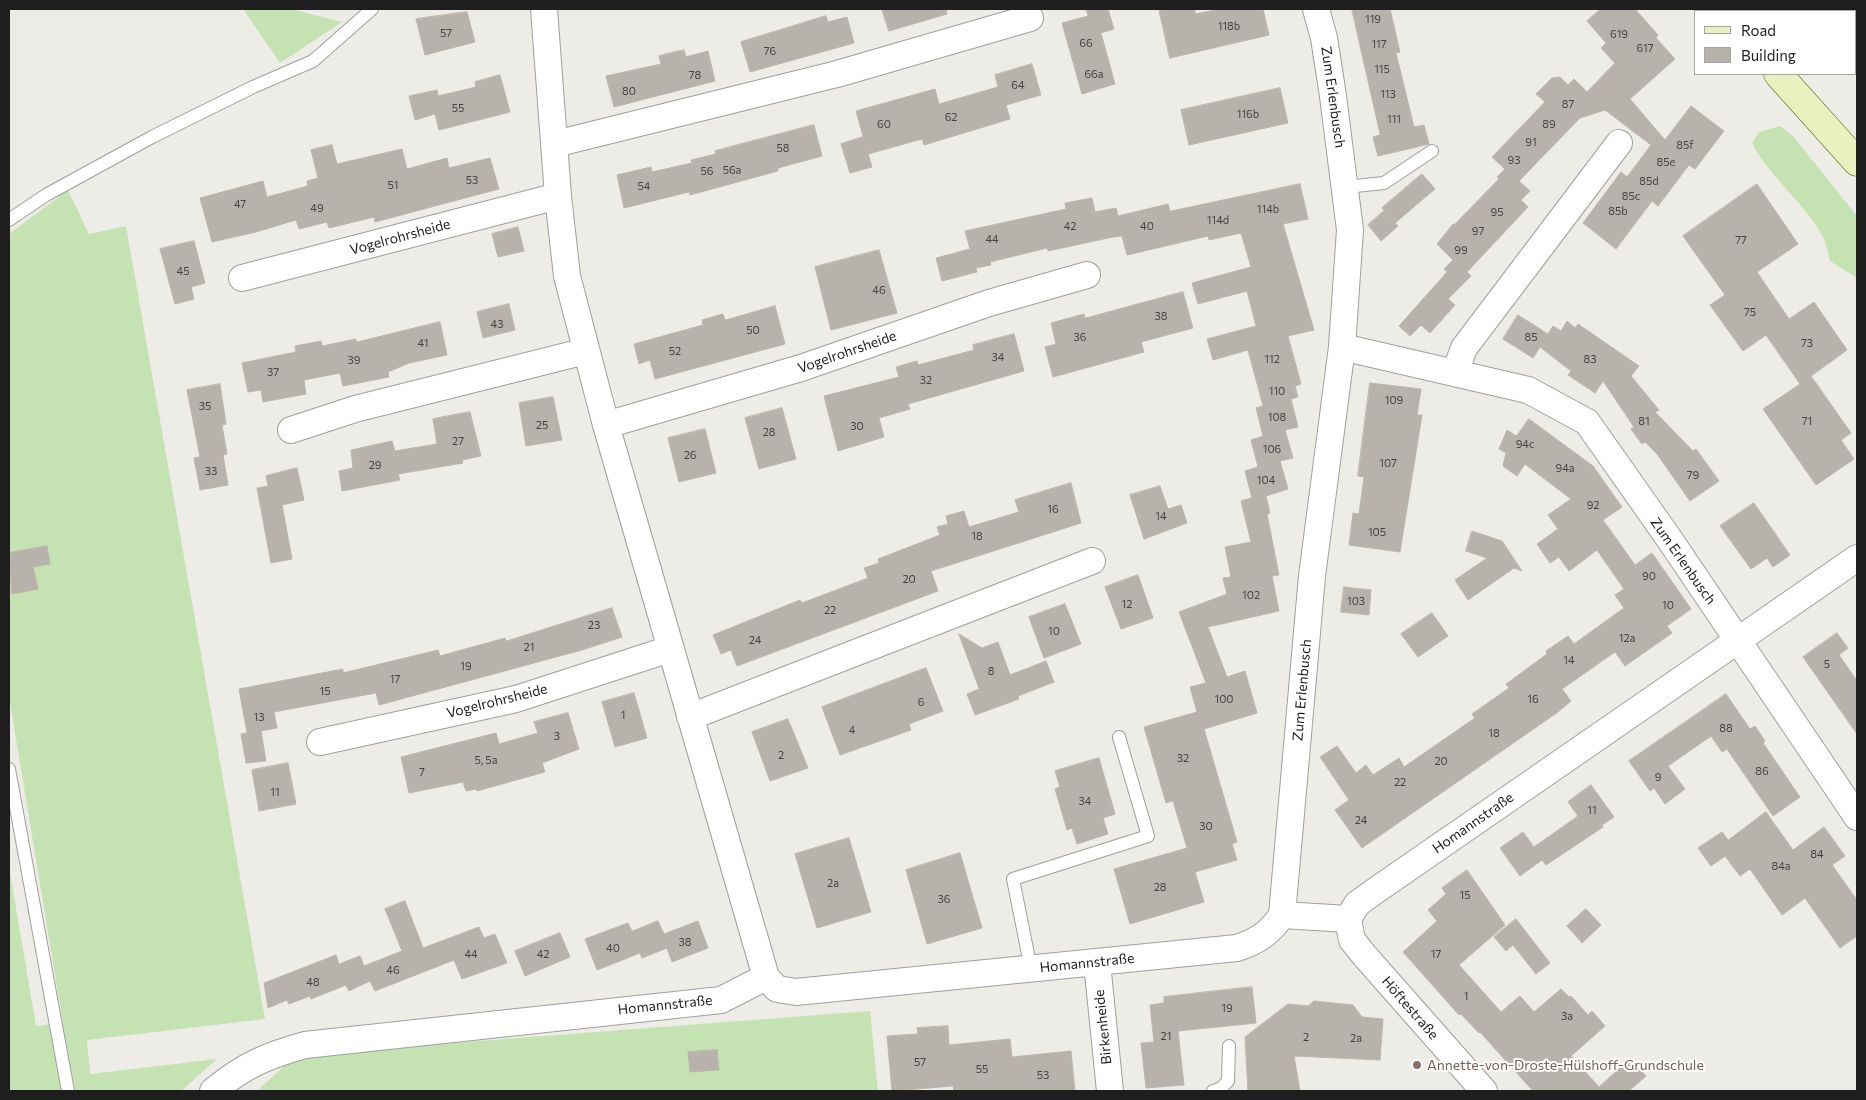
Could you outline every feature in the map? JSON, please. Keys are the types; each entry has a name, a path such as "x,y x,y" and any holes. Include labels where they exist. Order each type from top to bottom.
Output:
{"main road":[{"path":"1779,75 1857,162"}],"street":[{"path":"544,9 558,196 567,276 606,425 766,976"},
{"name":"Zum Erlenbusch","path":"1282,914 1312,576 1342,347 1350,230 1346,187 1324,38 1316,9"},
{"path":"555,144 837,74 1030,18"},
{"path":"1455,373 1464,348 1619,143"},
{"name":"Vogelrohrsheide","path":"242,278 558,196"},
{"name":"Vogelrohrsheide","path":"606,425 801,368 989,303 1087,275"},
{"name":"Zum Erlenbusch","path":"1342,347 1528,390 1587,422 1738,640 1857,817"},
{"path":"291,430 355,409 586,351"},
{"name":"Homannstraße","path":"1348,919 1357,904 1375,891 1857,558"},
{"path":"690,716 1092,561"},
{"name":"Vogelrohrsheide","path":"320,742 516,699 670,649"},
{"path":"1282,914 1348,919"},
{"name":"Homannstraße","path":"213,1091 241,1069 267,1056 305,1045 347,1038 721,1000 766,976 777,989 796,992 1237,948 1259,940 1272,929 1282,914"},
{"name":"Höftestraße","path":"1348,919 1352,940 1484,1091"},
{"name":"Birkenheide","path":"1097,962 1110,1091"}],"lane":[{"path":"9,220 46,195 152,137 253,87 313,61 372,9"},
{"path":"1346,187 1384,183 1432,151"},
{"path":"1031,969 1012,879 1148,836 1119,737"},
{"path":"9,769 68,1091"},
{"path":"1213,1091 1220,1089 1228,1081 1229,1046"}],"green space":[{"path":"243,9 295,10 342,22 280,63"},
{"path":"1780,126 1793,136 1857,216 1857,278 1830,261 1823,238 1814,223 1759,156 1752,143 1759,132"},
{"path":"68,190 89,234 126,226 265,1019 87,1040 90,1074 217,1059 181,1091 9,1091 9,867 36,1026 63,1023 9,697 9,234"},
{"path":"870,1011 878,1091 257,1091 296,1055"}],"building":[{"path":"882,9 946,9 947,14 889,31"},
{"path":"1086,9 1108,9 1114,29 1101,33 1115,84 1082,94 1062,23 1088,16"},
{"path":"1159,9 1195,9 1195,14 1221,9 1263,9 1269,35 1170,58"},
{"path":"1352,9 1390,9 1400,52 1396,53 1414,127 1424,125 1429,144 1378,156 1373,137 1380,135"},
{"path":"1601,9 1635,9 1658,35 1656,38 1675,59 1630,99 1665,140 1691,106 1724,131 1695,169 1689,165 1658,206 1652,201 1616,249 1583,223 1621,172 1627,177 1651,145 1605,110 1580,118 1519,181 1530,191 1521,200 1528,207 1467,272 1471,276 1448,299 1455,305 1430,333 1421,325 1410,336 1399,326 1447,272 1444,269 1453,260 1437,244 1453,224 1499,179 1497,177 1505,169 1492,157 1545,102 1536,94 1552,78 1560,77 1568,85 1574,79 1587,92 1615,63 1601,48 1606,43 1587,21"},
{"path":"467,12 475,42 425,55 416,19"},
{"path":"826,16 828,22 847,17 854,43 750,72 741,42"},
{"path":"684,50 686,57 708,51 715,81 614,107 606,76 661,64 659,56"},
{"path":"1032,64 1041,95 1006,105 1010,119 924,145 922,139 868,154 856,111 935,89 939,104 998,87 995,75"},
{"path":"500,75 510,112 439,130 435,114 415,120 409,96 437,90 438,96 476,87 475,82"},
{"path":"1280,88 1288,123 1189,145 1181,110"},
{"path":"814,125 822,156 778,168 778,171 690,195 689,192 624,208 617,175 651,167 652,172 692,163 691,160 716,154 715,151"},
{"path":"863,137 872,167 850,173 841,144"},
{"path":"332,145 337,164 402,149 407,169 447,158 449,168 490,158 499,189 375,222 374,217 329,228 327,222 299,229 296,220 212,242 200,198 263,181 267,197 308,186 307,181 318,178 311,150"},
{"path":"1422,174 1435,189 1395,223 1382,208"},
{"path":"1300,184 1308,219 1283,224 1314,330 1288,336 1301,384 1295,386 1298,397 1291,399 1298,427 1285,430 1293,458 1280,461 1288,489 1266,496 1270,513 1267,514 1279,575 1272,576 1279,611 1208,627 1227,677 1245,671 1257,713 1204,729 1237,842 1232,844 1237,860 1195,872 1204,902 1130,924 1114,869 1187,848 1173,801 1166,803 1144,727 1197,712 1190,687 1206,683 1179,612 1227,594 1223,578 1231,577 1225,547 1251,542 1241,501 1252,498 1245,471 1258,467 1251,440 1263,436 1256,408 1263,406 1248,350 1213,360 1207,339 1256,326 1247,291 1198,304 1192,283 1251,267 1241,233 1209,240 1208,236 1127,255 1122,236 1113,237 1048,251 1047,248 990,262 991,265 976,268 977,272 942,281 936,258 970,249 965,231 1066,209 1065,203 1092,198 1095,212 1116,208 1118,216 1168,204 1170,211"},
{"path":"1757,184 1798,244 1757,272 1789,319 1814,302 1847,350 1811,376 1851,433 1841,440 1854,459 1816,485 1763,409 1800,384 1766,335 1743,351 1710,305 1725,295 1683,236"},
{"path":"1384,211 1398,226 1381,241 1368,225"},
{"path":"518,227 524,251 498,257 492,234"},
{"path":"194,241 205,283 191,287 194,299 175,304 160,249"},
{"path":"879,250 897,313 831,330 815,267"},
{"path":"1183,292 1193,328 1141,342 1144,352 1053,377 1045,347 1056,344 1051,323 1084,314 1085,318"},
{"path":"509,304 515,330 483,338 477,312"},
{"path":"775,306 785,344 655,379 650,360 639,364 634,344 703,325 702,320 723,314 725,320"},
{"path":"1518,315 1548,334 1553,326 1561,331 1567,321 1575,328 1578,324 1639,366 1631,376 1659,410 1655,412 1693,451 1696,449 1719,481 1690,501 1657,454 1645,442 1642,444 1631,429 1634,427 1603,381 1595,393 1568,375 1571,371 1540,347 1533,358 1503,339"},
{"path":"440,322 447,355 409,363 388,372 389,377 343,386 340,373 304,380 306,394 263,402 261,390 248,392 242,363 296,352 295,346 321,341 322,346 356,339 356,342"},
{"path":"1014,334 1024,371 908,404 910,409 879,418 884,437 838,451 824,396 899,377 896,367 917,361 918,365 974,350 973,345"},
{"path":"1370,383 1421,389 1417,415 1422,415 1400,552 1349,545 1353,513 1359,514 1364,477 1358,476"},
{"path":"220,384 226,424 222,425 227,454 223,455 228,485 200,490 194,458 200,457 187,390"},
{"path":"553,397 562,440 526,446 519,403"},
{"path":"782,408 796,459 759,469 745,418"},
{"path":"470,412 481,456 462,460 463,463 398,474 400,480 342,491 339,471 353,468 351,450 392,441 395,451 437,444 433,419"},
{"path":"1529,419 1593,466 1622,507 1603,520 1635,565 1652,553 1691,609 1667,626 1672,633 1625,666 1615,652 1562,689 1571,701 1558,712 1362,848 1335,810 1349,800 1320,757 1337,746 1356,773 1366,765 1373,775 1399,758 1404,767 1475,718 1472,714 1509,688 1506,684 1547,654 1546,651 1568,636 1574,644 1624,608 1615,595 1624,589 1597,550 1569,571 1559,557 1550,563 1537,544 1558,529 1548,515 1571,499 1525,464 1517,476 1503,466 1506,453 1499,449 1507,430 1516,436"},
{"path":"705,429 716,473 679,482 668,438"},
{"path":"297,468 304,500 282,505 292,559 271,563 257,488 268,486 266,476"},
{"path":"1071,483 1081,523 931,571 938,591 737,666 731,650 721,654 713,635 800,600 802,603 868,578 864,568 879,563 878,559 940,535 937,527 948,524 946,516 964,511 969,527 1019,512 1015,500"},
{"path":"1160,486 1168,509 1181,505 1187,523 1144,539 1130,495"},
{"path":"1754,503 1790,555 1773,567 1767,558 1751,569 1720,526"},
{"path":"1472,531 1502,541 1522,571 1514,568 1468,600 1455,580 1487,558 1466,551"},
{"path":"47,546 50,564 33,567 38,589 12,594 9,553"},
{"path":"1138,575 1153,618 1121,629 1105,587"},
{"path":"1344,587 1371,590 1369,615 1341,612"},
{"path":"1065,604 1081,644 1044,658 1029,617"},
{"path":"612,608 622,637 582,650 379,705 376,693 274,712 277,728 261,731 266,761 246,763 241,734 247,733 239,689 343,669 343,673 438,650 440,656 505,638 506,641"},
{"path":"1432,613 1448,636 1418,657 1401,634"},
{"path":"1837,633 1848,648 1839,655 1857,681 1857,734 1803,657"},
{"path":"959,634 982,648 998,642 1010,675 1046,661 1054,682 1018,696 1019,699 975,715 967,694 979,689"},
{"path":"926,668 943,711 909,724 911,730 840,755 822,707"},
{"path":"634,693 647,738 615,747 602,702"},
{"path":"1726,694 1750,729 1755,726 1765,741 1763,743 1800,797 1773,816 1727,749 1722,752 1711,736 1668,766 1685,789 1665,804 1654,788 1650,791 1629,761"},
{"path":"568,713 579,749 542,763 545,772 477,791 477,789 466,791 463,782 409,793 401,757 496,733 499,744 538,733 534,722"},
{"path":"788,719 808,768 770,781 752,732"},
{"path":"1099,758 1115,814 1103,818 1108,834 1077,844 1072,828 1067,830 1055,789 1060,787 1055,771"},
{"path":"288,763 296,804 259,811 252,770"},
{"path":"1591,785 1614,817 1602,825 1603,827 1546,865 1542,860 1520,876 1500,848 1523,832 1534,847 1578,816 1568,802"},
{"path":"1766,812 1793,850 1824,827 1845,856 1832,865 1857,900 1857,936 1840,948 1805,898 1782,915 1750,869 1740,876 1725,856 1711,866 1698,848 1722,832 1728,840"},
{"path":"849,838 871,912 817,928 795,854"},
{"path":"960,853 982,928 927,944 906,870"},
{"path":"1467,870 1505,925 1459,965 1501,1012 1520,996 1534,1012 1561,989 1569,997 1571,996 1588,1015 1592,1011 1605,1026 1571,1056 1599,1087 1630,1059 1646,1076 1629,1091 1533,1091 1480,1032 1461,1014 1459,1015 1403,952 1437,921 1428,910 1446,894 1442,888"},
{"path":"405,901 423,948 479,927 484,938 495,934 507,963 462,979 454,960 375,991 370,981 349,991 346,985 311,999 310,996 289,1004 287,1000 268,1008 264,983 336,955 339,964 360,956 364,966 402,951 385,909"},
{"path":"1586,909 1601,925 1582,943 1567,926"},
{"path":"1516,919 1550,963 1536,974 1513,945 1506,951 1494,937"},
{"path":"658,921 664,934 698,921 708,948 672,962 667,948 642,958 640,953 597,970 585,939 628,923 632,931"},
{"path":"560,933 570,957 525,976 515,951"},
{"path":"1252,987 1256,1023 1178,1031 1184,1085 1146,1088 1141,1043 1154,1042 1150,1005 1164,1003 1164,997"},
{"path":"1314,1001 1353,1005 1362,1017 1383,1019 1380,1060 1294,1056 1300,1091 1248,1091 1245,1037 1288,1004 1308,1006"},
{"path":"948,1026 949,1045 1010,1039 1012,1057 1071,1051 1075,1091 954,1091 953,1086 892,1091 887,1036 918,1034 917,1028"},
{"path":"717,1050 719,1070 690,1072 688,1052"}],"place":[{"name":"Annette-von-Droste-Hülshoff-Grundschule","path":"1417,1065"}]}
